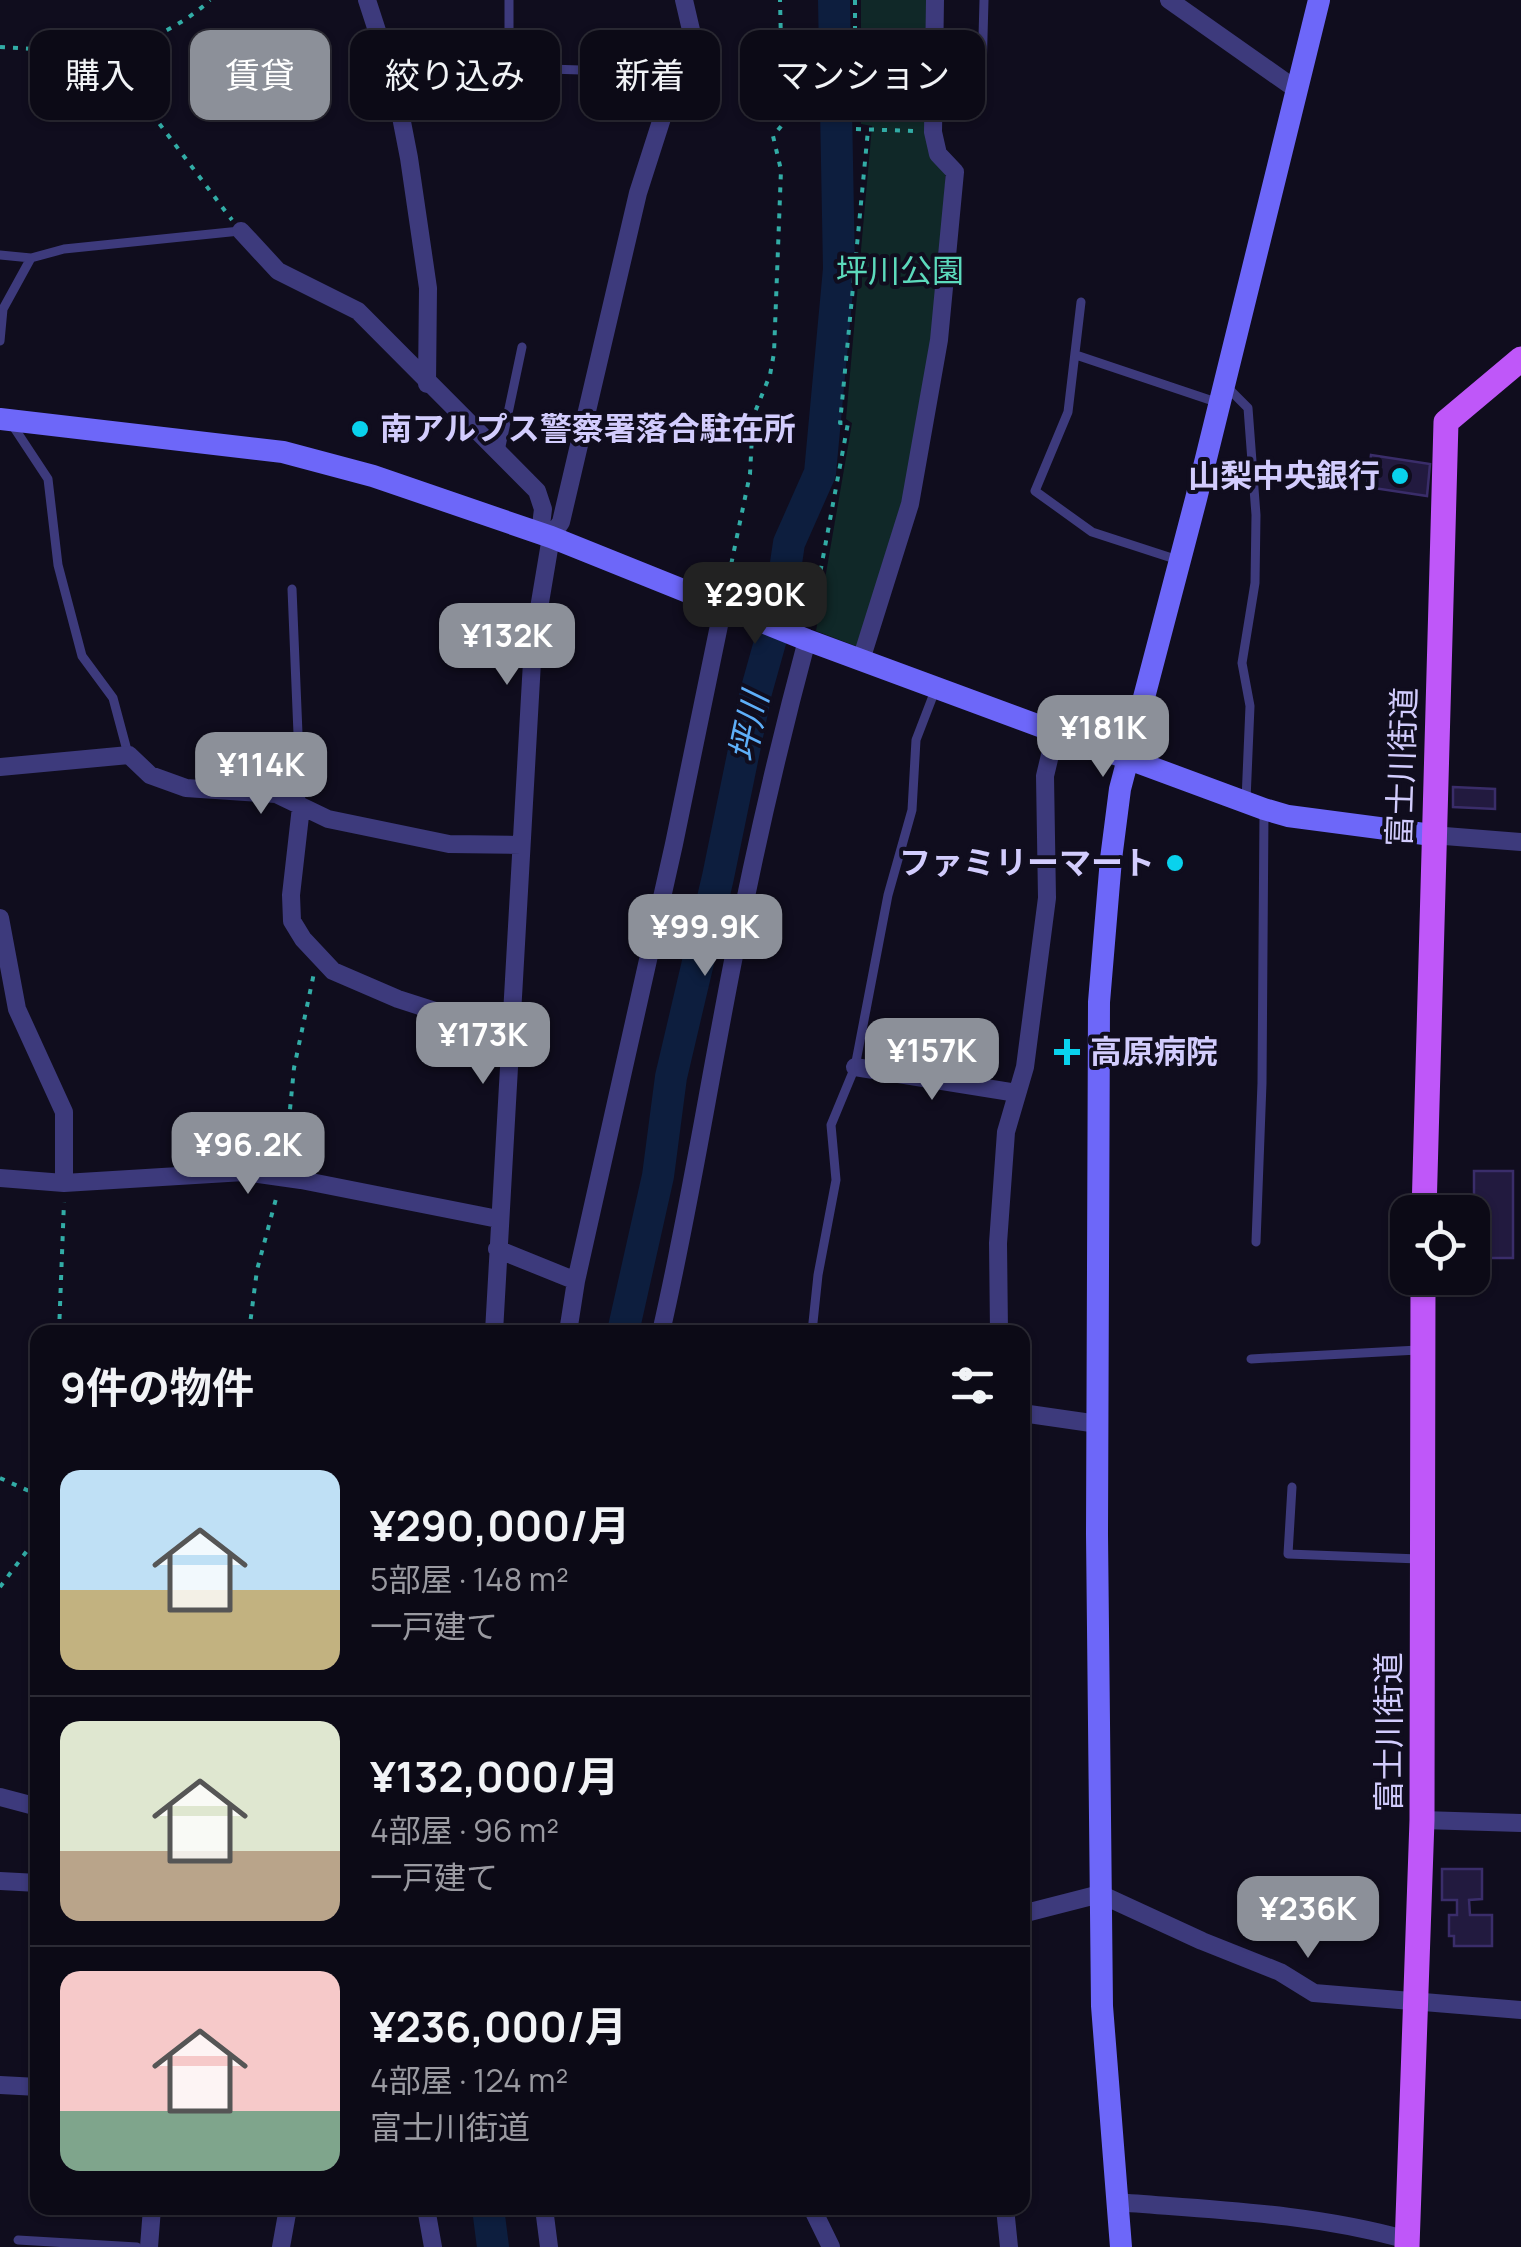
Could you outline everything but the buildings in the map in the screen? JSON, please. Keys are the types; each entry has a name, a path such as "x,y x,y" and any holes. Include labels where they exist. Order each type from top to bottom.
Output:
{"main road":[{"name":"富士川街道","path":"1424,1195 1446,422 1521,359"},
{"name":"富士川街道","path":"1407,2243 1422,1820 1424,1295"}],"street":[{"path":"368,0 396,86 409,158 428,288 427,384"},
{"path":"684,0 690,30"},
{"path":"934,30 935,0"},
{"path":"1169,0 1297,90"},
{"path":"1121,2247 1106,2086 1100,1894 1098,1424 1100,1002 1115,824 1120,789 1320,0"},
{"path":"546,536 560,522 638,193 661,120"},
{"path":"861,660 910,504 940,340 955,172 938,154 932,120"},
{"path":"241,231 278,272 358,311 537,491 542,510 546,536 533,644 494,1325"},
{"path":"4,419 282,452 373,476 546,536 1055,734 1288,816 1521,842"},
{"path":"569,1325 727,608"},
{"path":"664,1325 686,1223 732,963 802,638"},
{"path":"998,1325 998,1243 1006,1132 1025,1067 1047,898 1044,776 1055,734"},
{"path":"0,767 128,756 150,775 186,788 276,794 328,819 449,844 522,844"},
{"path":"301,808 291,895 292,921 333,971 398,999 510,1034"},
{"path":"0,918 17,1009 64,1112 64,1183"},
{"path":"855,1066 1017,1093"},
{"path":"0,1178 64,1183 244,1172 498,1219"},
{"path":"497,1249 576,1281"},
{"path":"1030,1414 1098,1424"},
{"path":"0,1797 30,1805"},
{"path":"1422,1820 1521,1823"},
{"path":"0,1881 30,1883"},
{"path":"1030,1912 1100,1894 1280,1972 1314,1992 1521,2010"},
{"path":"0,2085 30,2087"},
{"path":"1116,2202 1292,2216 1354,2225 1407,2243"},
{"path":"149,2247 151,2215"},
{"path":"281,2247 287,2215"},
{"path":"427,2215 433,2247"},
{"path":"545,2215 548,2247"},
{"path":"815,2215 830,2247"},
{"path":"1006,2215 1009,2247"}],"lane":[{"path":"509,0 510,56 515,68 580,70"},
{"path":"983,30 984,0"},
{"path":"0,255 31,258 64,249 241,231"},
{"path":"0,342 3,310 31,258"},
{"path":"1081,302 1068,412 1034,491 1092,532 1180,561"},
{"path":"499,453 522,348"},
{"path":"1076,355 1222,393 1248,408 1256,515 1255,583 1242,663 1250,706 1255,804 1262,1084 1256,1242"},
{"path":"4,419 48,478 58,565 82,656 113,698 128,756"},
{"path":"292,589 301,808"},
{"path":"813,1325 836,1180 831,1126 855,1066 888,895 912,810 916,740 936,688"},
{"path":"1251,1359 1423,1350"},
{"path":"1292,1487 1288,1554 1422,1559"},
{"path":"18,2240 137,2247"}],"path":[{"path":"163,30 210,0"},
{"path":"727,608 750,474 753,417 774,353 782,170 773,136 784,124 780,0"},
{"path":"855,0 855,129 932,132"},
{"path":"0,47 30,49"},
{"path":"157,120 241,231"},
{"path":"802,638 848,424 840,423 868,130"},
{"path":"250,1325 257,1270 288,1148 294,1068 318,954"},
{"path":"59,1325 64,1183"},
{"path":"0,1478 30,1491"},
{"path":"0,1587 30,1547"}],"green space":[{"name":"坪川公園","path":"861,0 931,0 930,30 861,30"},
{"name":"坪川公園","path":"861,120 939,120 946,170 935,338 906,503 861,648 816,631 852,423 846,419 872,126 861,124"}],"waterway":[{"name":"坪川","path":"625,1325 658,1176 671,1077 756,692 779,610 789,543 820,473 839,269 834,0"},
{"name":"坪川","path":"489,2215 493,2247"}],"place":[{"name":"南アルプス警察署落合駐在所","path":"360,429"},
{"name":"山梨中央銀行","path":"1400,476"},
{"name":"ファミリーマート","path":"1175,863"},
{"name":"高原病院","path":"1067,1052"}]}
